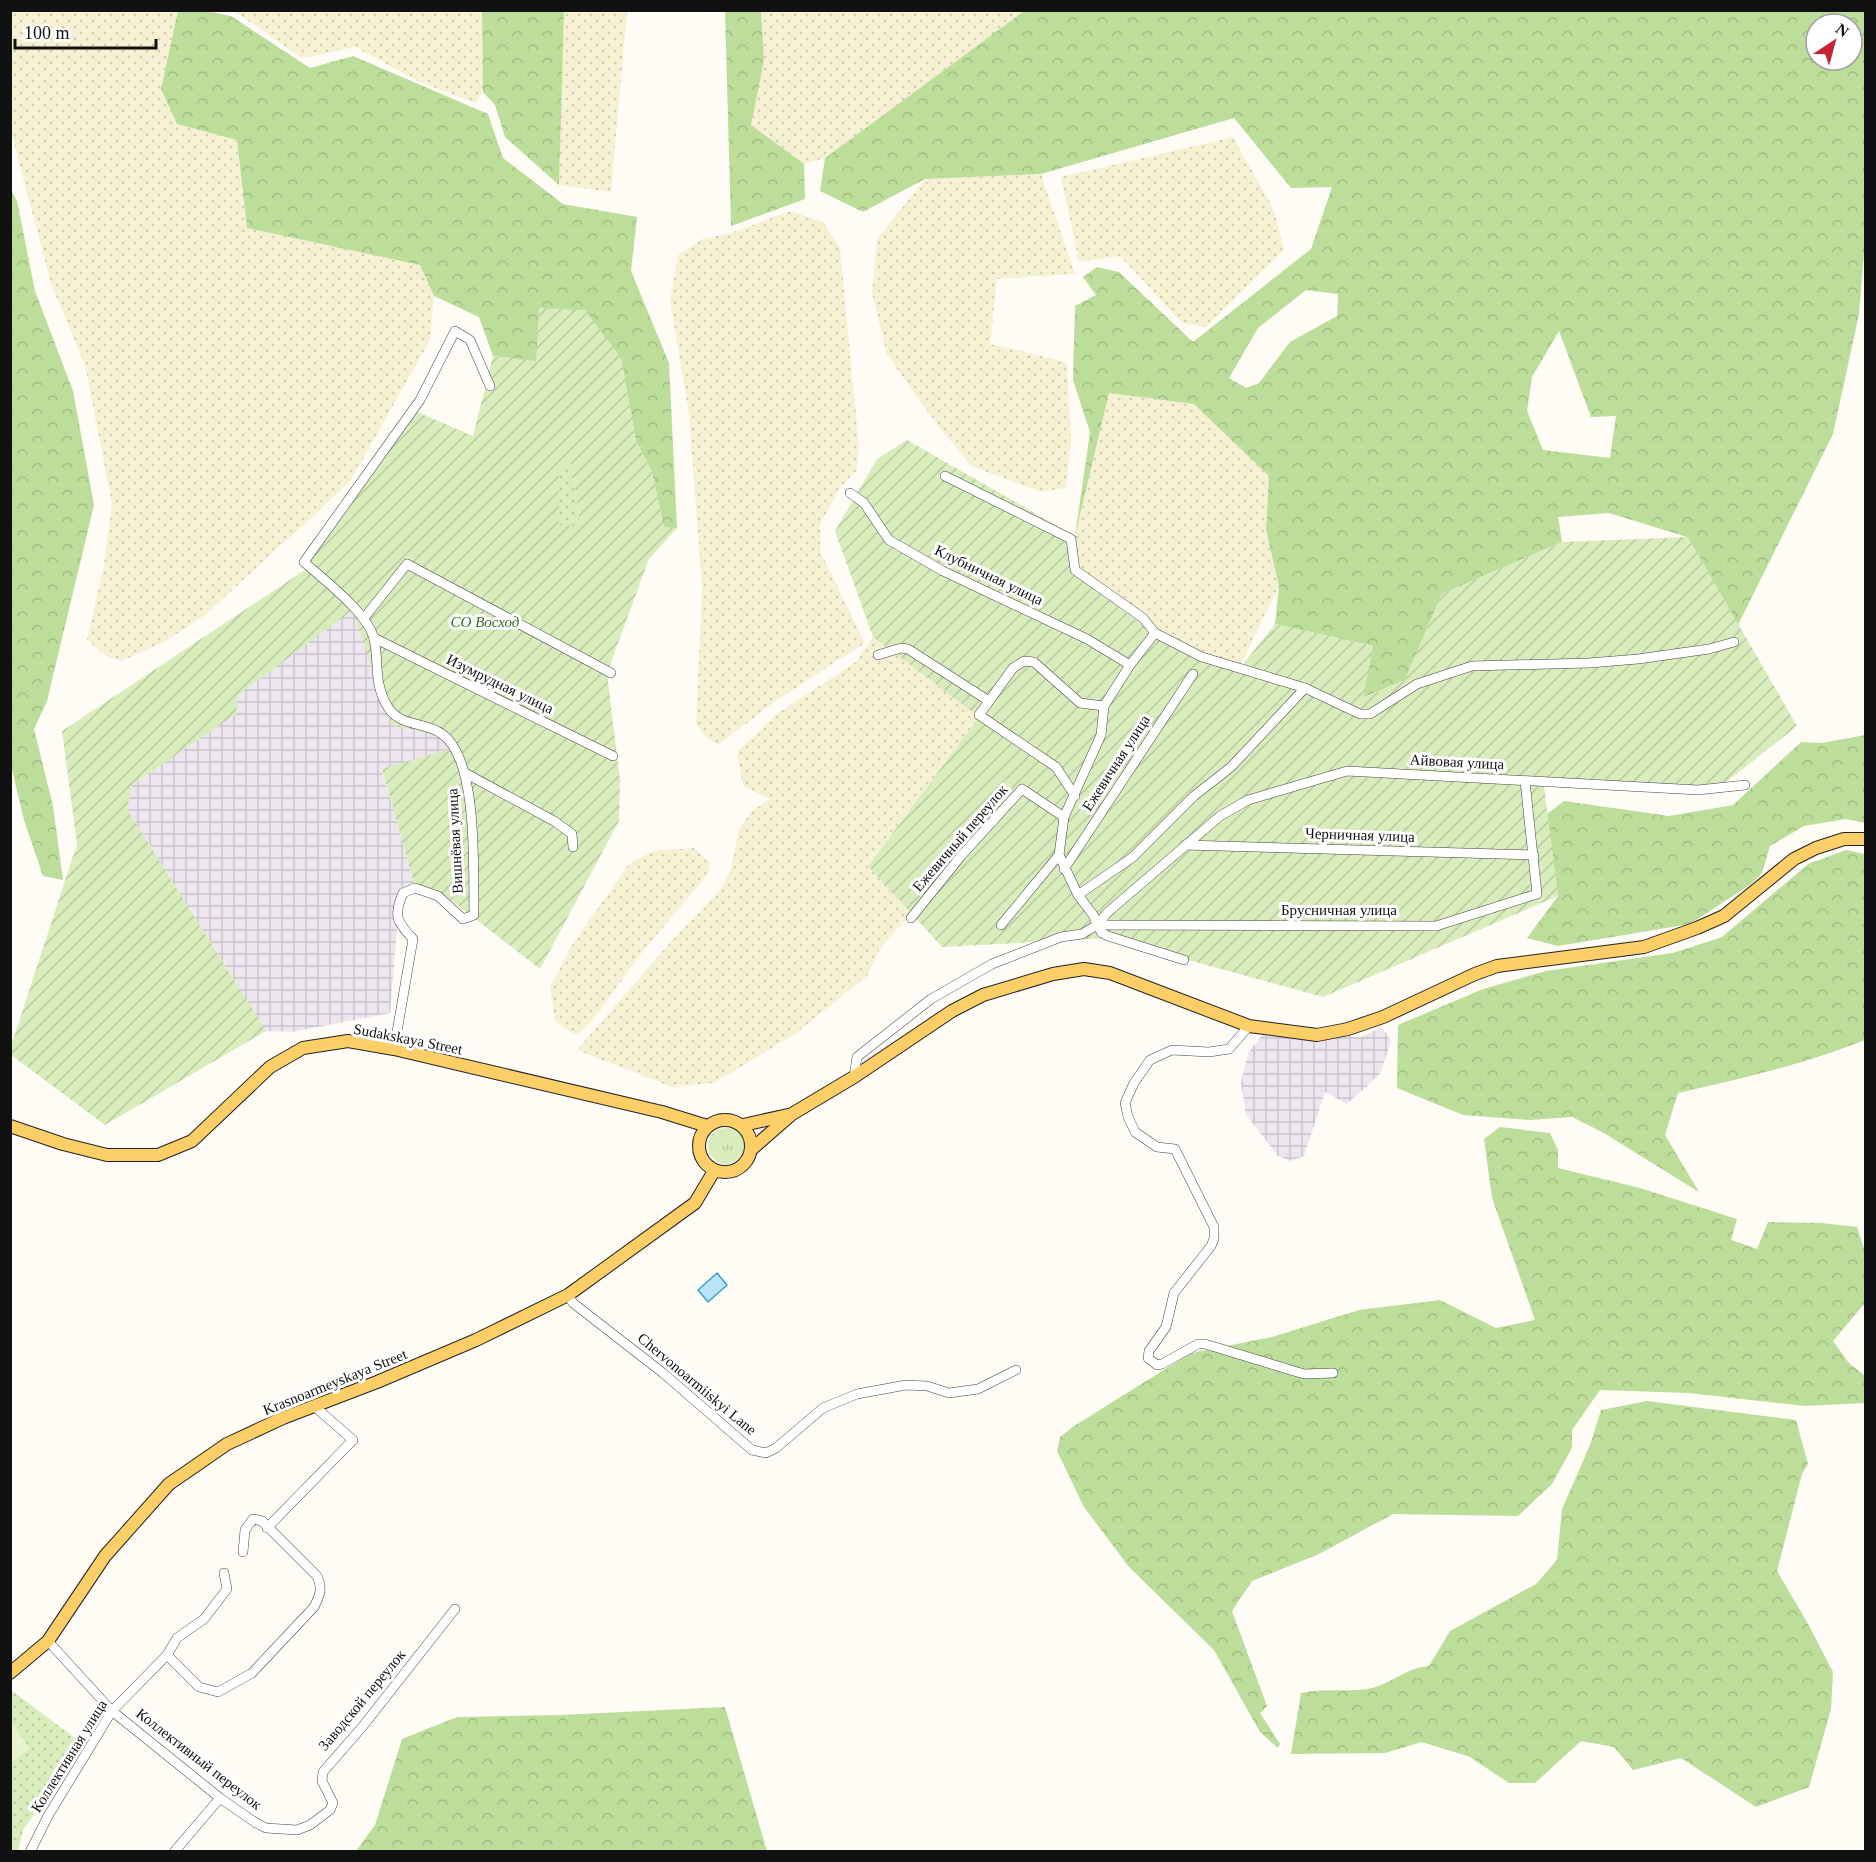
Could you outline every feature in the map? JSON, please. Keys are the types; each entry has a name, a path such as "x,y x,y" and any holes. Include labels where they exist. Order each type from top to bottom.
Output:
{"main road":[{"path":"753,1148 750,1136 743,1125 731,1120 718,1120 707,1126 698,1141 701,1159 714,1171 731,1173 746,1164 753,1148 792,1114 854,1077 924,1028 983,995 1053,974 1084,969 1110,973 1249,1026 1317,1035 1348,1029 1383,1017 1497,966 1644,947 1724,916 1794,859 1809,851 1844,839 1866,839"},
{"name":"Sudakskaya Street","path":"10,1126 63,1144 107,1155 158,1155 192,1141 270,1067 303,1048 348,1041 394,1049 662,1112 707,1126"},
{"path":"743,1125 792,1114"},
{"name":"Krasnoarmeyskaya Street","path":"10,1673 48,1641 105,1556 169,1484 227,1444 275,1421 377,1382 476,1340 568,1294 695,1203 714,1171"}],"street":[{"path":"374,638 364,618 304,562 420,399 455,331 470,340 490,386"},
{"path":"945,476 1071,539 1075,570 1143,618 1155,633 1202,657 1305,688 1360,714 1370,714 1417,684 1472,666 1589,663 1638,659 1709,649 1734,642"},
{"name":"Клубничная улица","path":"850,493 864,503 889,540 943,571 1087,639 1130,665"},
{"path":"364,618 407,564 611,673"},
{"path":"1155,633 1130,665 1104,706 1101,735 1064,817 1059,855 1078,895 1094,916 1102,933 1184,960"},
{"name":"Изумрудная улица","path":"374,638 613,756"},
{"name":"Вишнёвая улица","path":"374,638 376,674 384,700 393,716 442,734 453,747 465,773 471,804 474,915 463,919 438,896 415,888 403,893 397,907 399,923 413,939 394,1049"},
{"path":"878,656 901,648 908,649 988,701"},
{"path":"1075,796 1056,767 980,715 1013,668 1024,661 1034,662 1080,703 1104,706"},
{"name":"Ежевичная улица","path":"1064,869 1194,674"},
{"path":"1078,895 1133,857 1194,796 1231,767 1305,688"},
{"name":"Айвовая улица","path":"1097,925 1108,912 1220,816 1248,800 1347,771 1698,790 1745,785"},
{"path":"465,773 554,820 572,834 573,847"},
{"path":"1525,781 1534,855"},
{"name":"Ежевичный переулок","path":"911,918 961,856 1022,789 1064,817"},
{"name":"Черничная улица","path":"1185,845 1534,855"},
{"path":"1001,925 1059,855"},
{"name":"Брусничная улица","path":"1097,925 1436,926 1537,894 1534,855"},
{"path":"854,1077 857,1057 931,999 992,964 1061,937 1082,934 1097,925"},
{"path":"1249,1026 1229,1048 1209,1052 1172,1050 1150,1060 1134,1083 1125,1103 1135,1132 1157,1147 1175,1149 1214,1227 1214,1239 1192,1273 1174,1293 1166,1326 1149,1351 1148,1358 1151,1362 1162,1365 1198,1344 1205,1344 1304,1374 1333,1373"},
{"name":"Chervonoarmiiskyi Lane","path":"568,1294 573,1304 663,1373 752,1450 760,1453 776,1448 824,1408 857,1394 906,1385 927,1386 949,1393 978,1389 1016,1370"},
{"path":"267,1528 353,1440 314,1406"},
{"path":"167,1655 199,1687 218,1692 252,1673 314,1607 320,1597 322,1587 317,1576 262,1521 253,1519 245,1530 243,1552"},
{"name":"Коллективная улица","path":"30,1851 48,1816 112,1711 167,1655 177,1638 204,1619 227,1589 224,1573"},
{"name":"Заводской переулок","path":"256,1823 266,1828 297,1830 310,1825 330,1810 333,1803 322,1781 323,1772 370,1718 455,1609"},
{"name":"Коллективный переулок","path":"48,1641 112,1711 220,1798 256,1823"},
{"path":"174,1851 220,1798"}],"shaded area":[{"path":"10,11 178,11 161,89 177,124 237,140 247,228 420,265 434,296 430,340 350,482 205,615 166,641 122,661 106,656 87,640 104,565 112,504 85,365 51,284 11,131"},
{"path":"234,11 482,11 483,92 475,103 418,81 355,47 302,58"},
{"path":"564,11 627,11 611,192 559,185"},
{"path":"761,11 1024,11 825,158 804,164 751,125 764,60"},
{"path":"1233,137 1273,208 1284,250 1206,327 1182,323 1120,256 1079,262 1061,177"},
{"path":"1041,174 1075,274 997,279 990,344 1067,362 1071,440 1066,488 1041,492 971,466 936,423 887,355 872,293 877,239 925,179"},
{"path":"790,211 823,222 840,248 859,447 857,470 840,488 820,524 821,553 865,643 777,700 718,745 705,737 696,724 702,589 689,413 670,301 678,255 702,239 731,233"},
{"path":"1109,393 1194,404 1269,476 1266,530 1279,586 1237,672 1161,639 1076,575 1075,536"},
{"path":"353,609 450,750 382,770 414,883 400,891 390,1013 292,1032 266,1031 127,809 132,785 236,714 238,695"},
{"path":"873,637 979,717 868,865 911,913 880,949 867,976 795,1034 714,1083 672,1087 577,1050 667,946 720,890 730,872 739,829 752,811 770,799 743,786 737,752 778,713 856,662"},
{"path":"694,848 710,863 708,874 639,956 599,1012 579,1034 573,1034 555,1021 550,988 570,948 629,864 653,851"},
{"path":"1382,1027 1391,1041 1380,1074 1347,1104 1325,1092 1304,1156 1291,1161 1278,1156 1246,1115 1241,1083 1248,1053 1265,1031 1361,1037"}],"green space":[{"path":"178,11 207,11 231,16 310,68 353,56 488,114 503,158 563,204 637,217 631,271 669,363 677,528 664,528 652,472 636,441 621,358 536,362 493,356 479,317 434,296 420,265 247,228 237,140 177,124 161,89"},
{"path":"482,11 564,11 559,185 505,137 495,105 483,92"},
{"path":"725,11 761,11 764,60 751,125 804,164 805,199 731,226"},
{"path":"1024,11 1865,11 1866,229 1859,314 1833,434 1738,625 1687,537 1609,513 1558,517 1562,542 1442,594 1405,680 1362,698 1373,646 1275,624 1279,586 1266,530 1269,476 1194,404 1109,393 1075,536 1090,432 1073,380 1075,306 1096,295 1083,277 1097,267 1119,272 1193,342 1311,249 1332,187 1291,188 1234,118 1041,174 925,179 863,212 820,191 825,158","holes":["1306,290 1338,294 1337,316 1290,342 1259,383 1246,388 1229,378 1258,328","1559,331 1591,417 1616,416 1610,458 1543,450 1527,411 1532,377"]},
{"path":"10,188 17,201 35,291 73,391 94,505 47,701 34,729 53,806 63,880 43,876 24,820 11,766"},
{"name":"СО Восход","path":"539,308 585,310 621,358 636,441 652,472 664,527 677,528 649,559 607,673 620,780 619,821 540,969 443,894 414,883 382,769 450,749 440,735 391,725 353,610 238,695 236,714 132,785 127,809 266,1031 105,1125 11,1055 11,1046 77,844 62,731 305,570 408,408 473,436 493,356 536,361","holes":["571,463 580,526 559,525 559,468"]},
{"path":"907,440 1075,536 1076,575 1161,639 1237,672 1275,624 1373,646 1363,698 1405,680 1442,594 1562,542 1688,537 1797,726 1720,787 1543,778 1558,896 1323,997 1108,938 942,947 868,866 979,717 873,637 835,531 877,459"},
{"path":"571,462 580,526 559,526 559,467"},
{"path":"1865,735 1865,823 1846,819 1804,826 1770,846 1762,873 1751,884 1690,924 1558,946 1527,938 1558,896 1547,814 1564,801 1669,816 1733,805 1801,742 1822,743"},
{"path":"1846,850 1865,854 1865,1040 1796,1064 1678,1093 1665,1135 1699,1192 1602,1132 1572,1117 1529,1120 1463,1115 1397,1088 1398,1025 1483,989 1546,971 1673,953 1722,937 1808,864"},
{"path":"1500,1127 1550,1133 1558,1150 1558,1168 1640,1188 1737,1219 1731,1240 1757,1249 1768,1222 1822,1223 1857,1227 1865,1252 1865,1303 1833,1341 1849,1363 1865,1376 1865,1403 1805,1406 1688,1393 1600,1390 1572,1430 1572,1448 1552,1484 1518,1516 1393,1514 1319,1554 1252,1581 1232,1611 1267,1706 1260,1713 1280,1744 1278,1748 1260,1732 1214,1650 1129,1567 1084,1507 1057,1451 1060,1437 1191,1353 1272,1337 1359,1310 1440,1300 1496,1328 1535,1320 1492,1198 1484,1139"},
{"path":"726,1128 738,1134 744,1146 738,1158 726,1164 714,1158 708,1146 714,1134"},
{"path":"1647,1401 1796,1420 1808,1464 1802,1474 1777,1571 1833,1672 1831,1709 1809,1787 1756,1807 1681,1758 1633,1770 1614,1747 1581,1741 1535,1783 1509,1783 1470,1757 1422,1742 1385,1753 1291,1754 1301,1693 1367,1689 1421,1667 1429,1666 1450,1631 1536,1584 1557,1560 1562,1509 1590,1445 1601,1410"},
{"path":"12,1691 83,1744 23,1830 18,1851 11,1852 10,1692"},
{"path":"725,1707 767,1851 356,1851 375,1825 402,1739 457,1717 560,1715"},
{"path":"10,1722 30,1748 11,1763"}],"water":[{"path":"717,1273 727,1285 708,1302 698,1290"}]}
